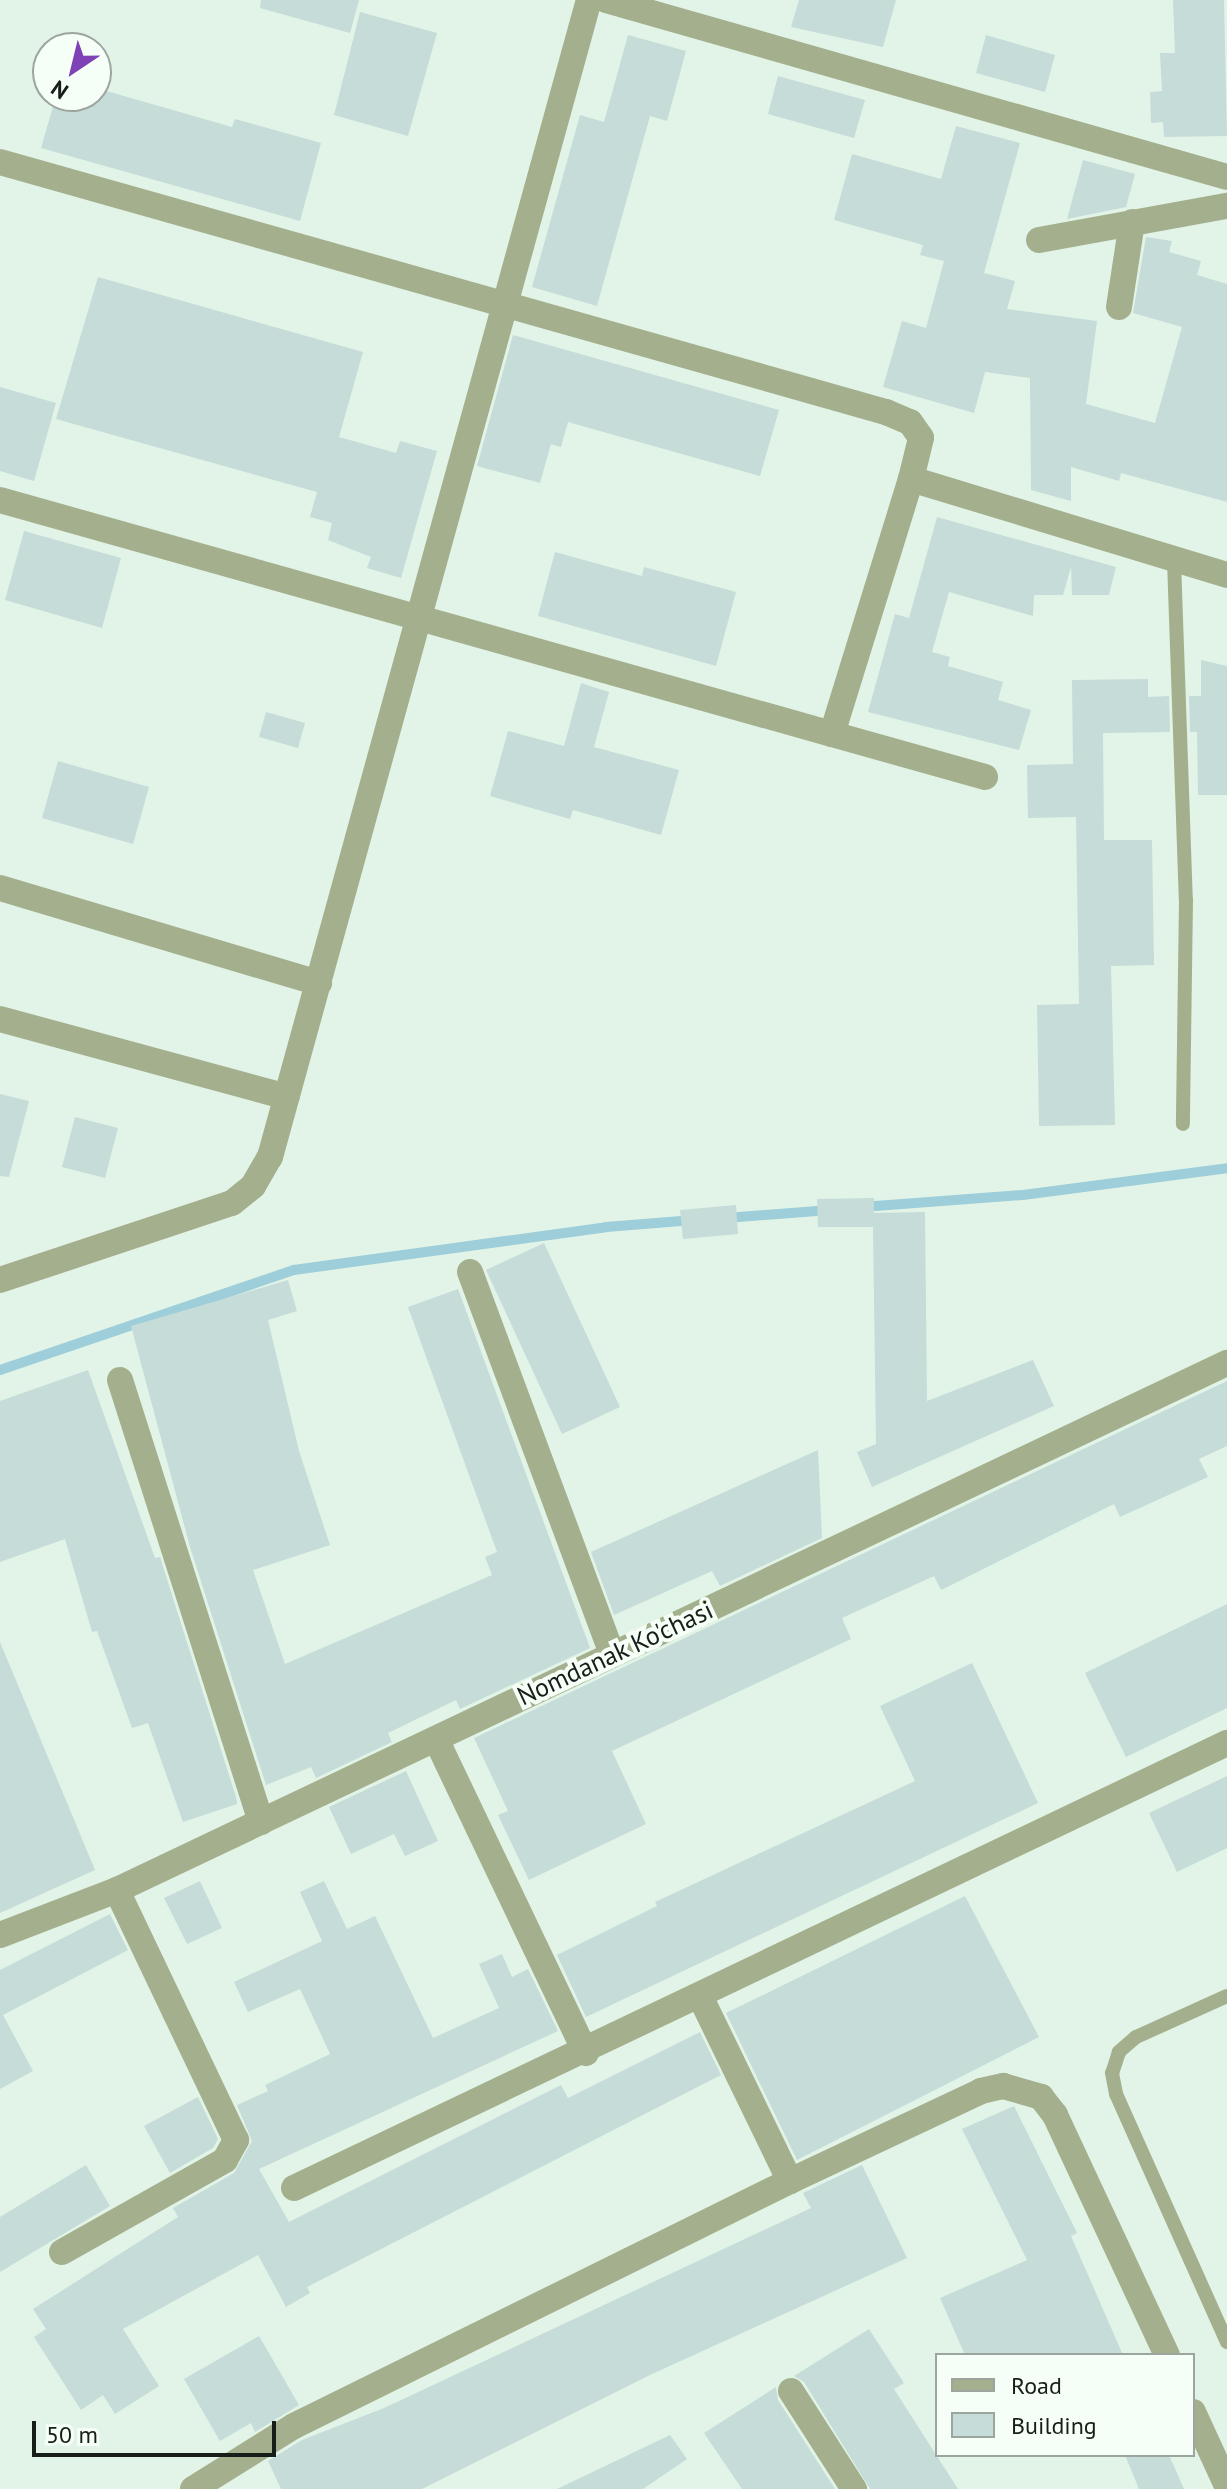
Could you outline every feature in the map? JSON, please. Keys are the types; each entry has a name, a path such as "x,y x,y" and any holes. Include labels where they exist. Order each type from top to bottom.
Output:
{"street":[{"path":"0,1280 232,1203 253,1186 270,1157 421,619 589,0"},
{"path":"606,0 1227,177"},
{"path":"0,162 910,422 921,438 911,479 832,734"},
{"path":"1039,240 1227,206"},
{"path":"1119,307 1132,222"},
{"path":"911,479 1227,575"},
{"path":"0,500 985,777"},
{"path":"0,888 319,983"},
{"path":"0,1019 287,1097"},
{"path":"470,1272 612,1654"},
{"name":"Nomdanak Ko'chasi","path":"0,1935 117,1890 1227,1363"},
{"path":"120,1380 261,1822"},
{"path":"436,1739 586,2053"},
{"path":"294,2188 586,2053 1227,1743"},
{"path":"62,2252 225,2160 236,2140 117,1890"},
{"path":"700,1996 790,2181"},
{"path":"193,2489 294,2426 790,2181 981,2091 1003,2086 1041,2097 1055,2115 1166,2353"},
{"path":"791,2391 854,2489"},
{"path":"1195,2416 1227,2486"}],"lane":[{"path":"1174,561 1186,900 1183,1124"},
{"path":"1227,1996 1136,2037 1119,2052 1112,2073 1116,2094 1227,2342"}],"building":[{"path":"261,0 359,0 350,33 260,8"},
{"path":"799,0 896,0 883,47 791,27"},
{"path":"1173,0 1224,0 1227,136 1164,137 1163,122 1151,123 1150,92 1162,91 1160,53 1175,53"},
{"path":"360,12 437,33 408,136 334,115"},
{"path":"628,35 686,51 667,121 650,116 597,306 532,287 580,115 604,122"},
{"path":"986,35 1055,55 1045,92 976,73"},
{"path":"778,76 865,100 854,138 768,114"},
{"path":"112,93 232,127 235,119 321,143 300,221 41,148 51,112 112,112"},
{"path":"956,126 1020,143 984,273 1015,281 1007,309 1097,321 1086,404 1155,423 1182,327 1133,313 1146,237 1172,241 1169,252 1201,261 1197,275 1227,284 1227,502 1121,473 1119,481 1071,467 1071,501 1031,490 1030,378 985,372 974,413 883,387 902,321 926,328 944,261 920,255 923,245 834,220 852,154 941,179"},
{"path":"1083,160 1135,174 1126,207 1067,219"},
{"path":"98,277 363,352 339,437 396,453 400,441 437,451 401,578 367,568 371,557 328,540 332,523 310,517 317,492 56,419"},
{"path":"513,335 779,410 760,476 568,422 561,447 551,444 540,483 477,466"},
{"path":"0,387 56,403 34,481 0,471"},
{"path":"937,517 1116,567 1109,595 1072,595 1071,567 1063,595 1034,595 1033,616 949,592 932,652 950,657 948,666 1003,682 998,700 1031,710 1019,750 868,712 895,614 909,618"},
{"path":"24,531 121,558 102,628 5,600"},
{"path":"555,552 642,576 644,567 736,592 716,666 538,616"},
{"path":"1201,660 1227,666 1227,795 1198,795 1197,732 1190,732 1189,696 1201,696"},
{"path":"1148,679 1148,697 1169,696 1170,732 1103,733 1104,840 1152,840 1154,965 1111,966 1115,1125 1039,1126 1037,1005 1079,1004 1076,817 1028,818 1027,765 1073,764 1072,680"},
{"path":"581,683 609,692 594,747 679,770 661,835 573,810 570,819 490,796 508,731 564,746"},
{"path":"266,712 305,723 298,748 259,737"},
{"path":"58,761 149,787 133,844 42,818"},
{"path":"0,1094 29,1101 9,1177 0,1176"},
{"path":"75,1117 118,1128 105,1178 62,1167"},
{"path":"874,1198 874,1213 925,1212 927,1401 1033,1360 1054,1406 872,1487 857,1452 876,1444 873,1227 818,1227 817,1199"},
{"path":"736,1205 738,1234 683,1239 680,1210"},
{"path":"544,1243 620,1407 562,1434 486,1270"},
{"path":"288,1280 297,1311 268,1320 299,1451 330,1545 253,1570 285,1664 492,1575 485,1557 497,1552 408,1307 458,1289 590,1648 460,1709 456,1700 388,1733 392,1742 316,1778 311,1767 266,1785 190,1547 131,1326"},
{"path":"88,1370 155,1558 160,1557 236,1797 237,1804 183,1822 148,1723 132,1728 97,1631 92,1632 65,1539 0,1562 0,1401"},
{"path":"1227,1381 1227,1446 1199,1459 1208,1477 1120,1517 1114,1504 941,1590 934,1576 842,1618 851,1639 612,1751 646,1824 529,1880 498,1815 508,1811 474,1738"},
{"path":"818,1450 822,1538 720,1586 712,1571 614,1615 591,1552"},
{"path":"1227,1604 1227,1708 1126,1757 1085,1673"},
{"path":"0,1642 95,1870 0,1913"},
{"path":"972,1663 1038,1803 586,2017 557,1955 657,1906 655,1902 915,1781 880,1706"},
{"path":"406,1771 438,1841 405,1856 394,1834 351,1854 329,1807"},
{"path":"1227,1776 1227,1848 1177,1872 1149,1813"},
{"path":"200,1881 222,1928 187,1944 164,1898"},
{"path":"324,1881 347,1929 375,1916 433,2038 499,2008 479,1964 502,1954 512,1977 528,1969 558,2031 259,2169 289,2222 561,2085 568,2098 700,2032 721,2075 307,2287 310,2293 286,2307 258,2255 123,2329 159,2386 115,2414 103,2395 81,2410 34,2337 46,2329 33,2309 178,2217 173,2208 234,2173 252,2141 237,2105 268,2091 265,2085 330,2054 300,1989 248,2012 234,1982 322,1941 300,1892"},
{"path":"965,1896 1039,2037 797,2160 726,2013"},
{"path":"110,1914 128,1950 3,2015 33,2071 0,2089 0,1970"},
{"path":"198,2097 218,2139 213,2148 170,2173 144,2126"},
{"path":"1014,2106 1077,2233 1071,2236 1122,2353 964,2353 940,2298 1027,2260 962,2129"},
{"path":"86,2165 110,2206 0,2272 0,2217"},
{"path":"862,2165 907,2258 650,2375 422,2489 281,2489 268,2461 302,2440 384,2408 811,2208 803,2193"},
{"path":"869,2329 904,2383 894,2389 958,2489 870,2489 804,2382 794,2376"},
{"path":"259,2336 299,2405 255,2432 251,2423 220,2441 184,2379"},
{"path":"776,2387 778,2400 835,2489 742,2489 704,2433"},
{"path":"670,2435 687,2459 643,2489 557,2489"},
{"path":"1126,2457 1170,2457 1184,2489 1139,2489"}],"waterway":[{"path":"862,1207 1023,1195 1227,1168"},
{"path":"726,1218 830,1210"},
{"path":"0,1370 294,1270 606,1227 694,1220"}]}
